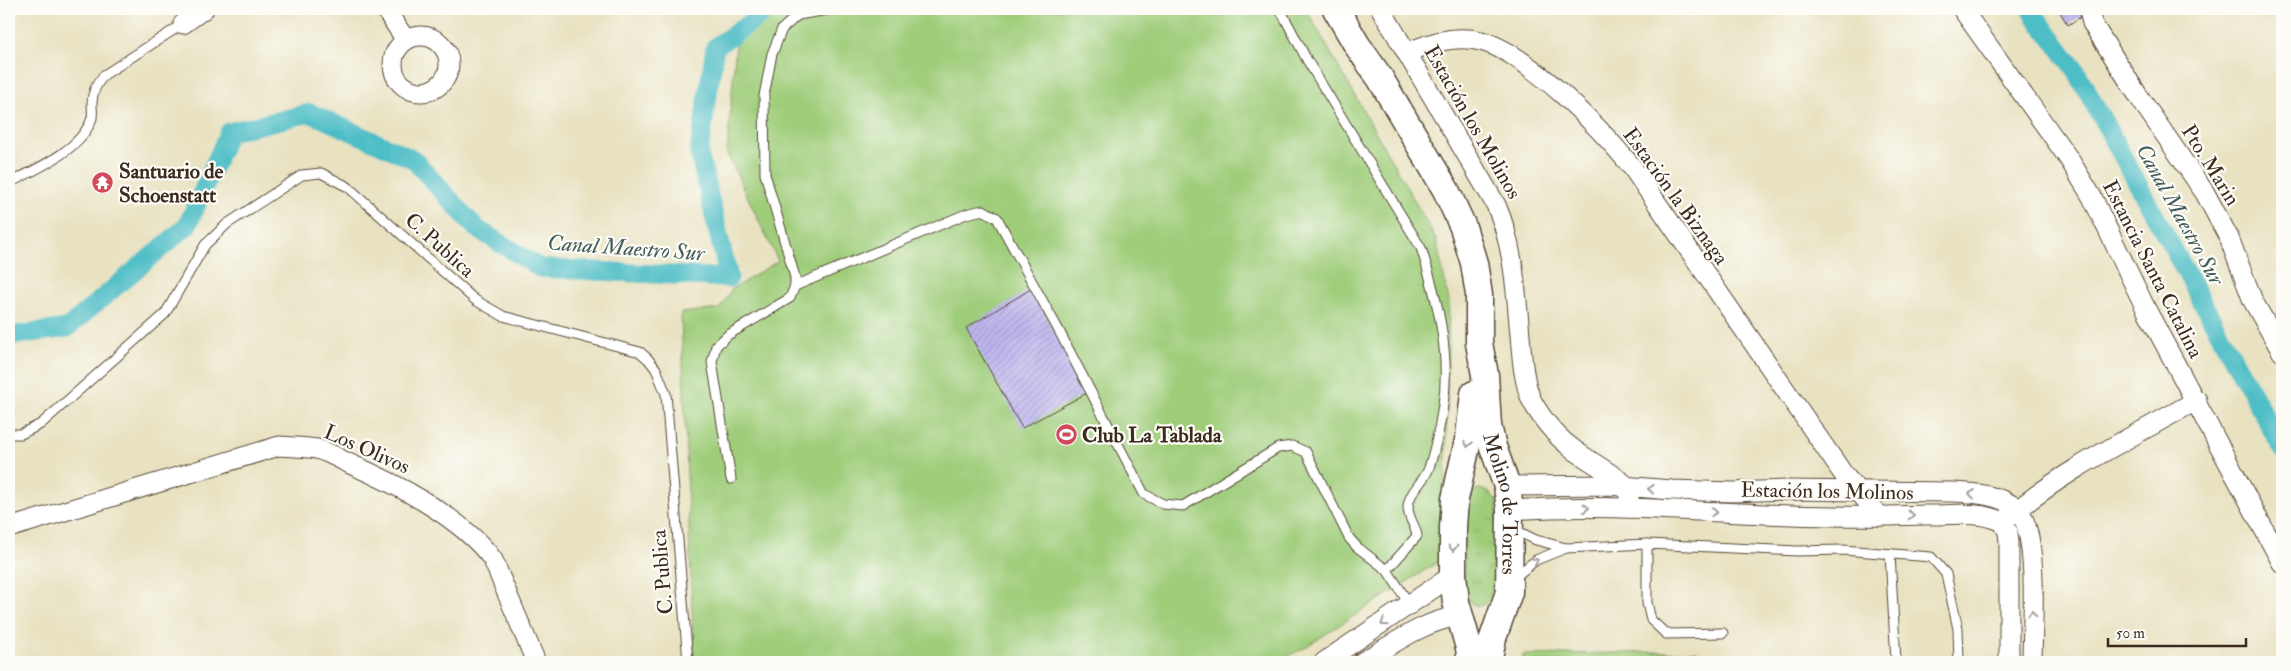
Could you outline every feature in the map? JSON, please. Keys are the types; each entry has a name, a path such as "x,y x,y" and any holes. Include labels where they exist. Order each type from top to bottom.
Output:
{"main road":[{"name":"Molino de Torres","path":"1336,9 1357,45 1380,78 1446,190 1470,245 1479,295 1479,344 1469,436 1455,499 1452,527 1453,576 1471,662"},
{"name":"Molino de Torres","path":"1345,9 1363,41 1380,78"},
{"name":"Molino de Torres","path":"1479,344 1485,375 1489,431 1509,508 1509,591 1492,638 1488,662"},
{"path":"1455,499 1462,486 1474,479 1490,480 1509,508"},
{"path":"1460,616 1483,616 1495,613 1504,605 1509,591"}],"street":[{"path":"183,24 204,9"},
{"path":"385,9 406,40"},
{"name":"Estación los Molinos","path":"1382,9 1503,220 1513,265 1525,376 1532,400 1546,422 1568,446 1612,473 1628,487"},
{"name":"Estancia Santa Catalina","path":"1962,9 2069,158 2088,189 2146,309 2197,400 2282,563"},
{"name":"Pto. Marin","path":"2088,9 2092,23 2118,64 2205,193 2229,238 2253,301 2282,352"},
{"name":"Estación la Biznaga","path":"1407,52 1440,40 1467,39 1492,45 1530,69 1597,126 1632,167 1847,485 1880,516"},
{"path":"2009,662 2009,542 2008,532 2003,522 2065,475 2197,400"},
{"name":"Los Olivos","path":"9,528 279,446 319,450 379,476 407,491 467,532 484,547 493,560 536,662"},
{"name":"Estación los Molinos","path":"1509,508 1536,485 1733,492 1847,485 1965,493 2001,500 2018,509"},
{"path":"1831,516 1847,485"},
{"path":"1628,487 1630,508"},
{"name":"Estación los Molinos","path":"1509,508 1630,508 1831,516 1971,516 1995,518 2003,522"},
{"path":"2018,509 2028,528 2032,544 2032,662"},
{"path":"1324,662 1453,576"},
{"path":"1362,662 1426,626 1450,617 1460,616"}],"lane":[{"path":"731,480 712,362 716,346 728,335 790,298 795,286 795,277 765,174 764,96 772,54 782,29 798,15 833,9"},
{"path":"1284,10 1307,60 1421,248 1439,315 1445,354 1443,404 1428,469 1410,498 1408,508 1417,536 1387,570"},
{"path":"9,182 68,150 88,130 93,114 93,92 104,75 183,24"},
{"name":"C. Publica","path":"9,434 21,434 41,424 165,314 205,245 228,224 302,176 321,173 330,176 348,187 475,300 491,311 503,316 628,348 648,359 656,369 666,394 688,662"},
{"path":"795,286 966,214 982,210 997,218 1058,329 1144,494 1163,504 1183,506 1278,448 1292,446 1306,452 1349,538 1357,547 1387,570 1410,605"},
{"path":"1509,508 1536,540 1566,548 1648,544 1931,557 1946,574 1958,629 1960,662"},
{"path":"1648,544 1647,595 1651,620 1666,634 1723,633"},
{"path":"1509,591 1527,565 1566,548"},
{"path":"1890,554 1896,662"}],"green space":[{"name":"Club La Tablada","path":"780,9 1306,9 1436,239 1449,301 1444,558 1304,648 1277,662 694,662 681,313 720,309 732,289 778,261 727,154 736,41"},
{"path":"1479,489 1490,492 1497,501 1498,588 1488,603 1479,606 1469,601 1464,595 1464,497 1473,490"},
{"path":"1697,651 1697,662 1523,662 1523,655"}],"building":[{"path":"2058,9 2080,9 2084,15 2068,25"},
{"path":"1031,289 1087,393 1022,428 966,328"}],"waterway":[{"name":"Canal Maestro Sur","path":"9,336 67,328 187,226 229,132 310,113 413,159 476,228 540,268 729,278 699,153 715,47 770,9"},
{"name":"Canal Maestro Sur","path":"2030,9 2076,71 2282,448"}],"place":[{"name":"Santuario de Schoenstatt","path":"103,183"},
{"name":"Club La Tablada","path":"1066,435"}]}
